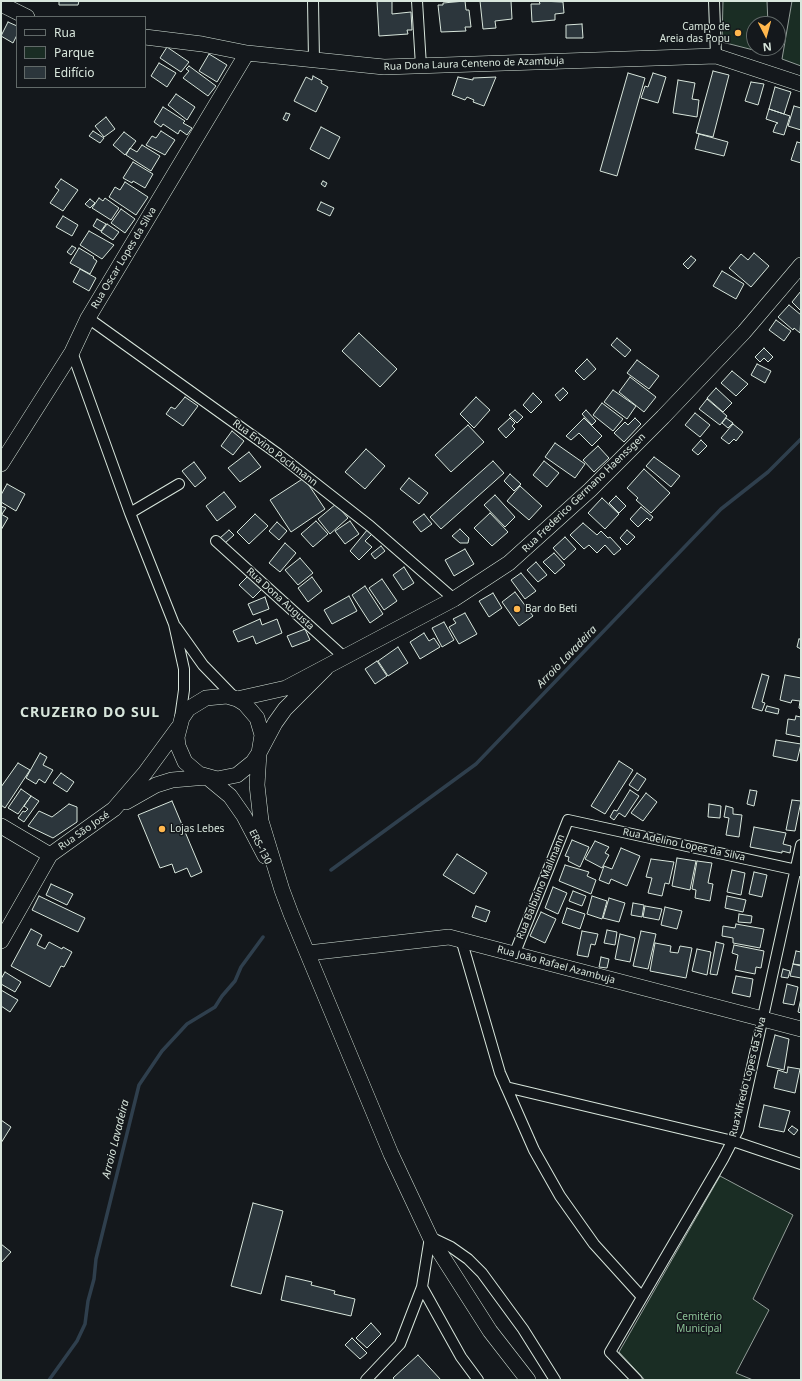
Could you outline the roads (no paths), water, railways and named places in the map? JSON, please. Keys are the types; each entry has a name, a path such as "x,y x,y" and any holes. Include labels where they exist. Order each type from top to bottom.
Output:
{"main road":[{"path":"1,4 25,16"},
{"name":"Rua Dona Laura Centeno de Azambuja","path":"146,37 202,44 247,52 384,67 716,56 801,84"},
{"name":"Rua Oscar Lopes da Silva","path":"1,464 72,352 88,318 247,52"},
{"name":"Rua Frederico Germano Haenssgen","path":"326,668 454,599 509,563 590,490 744,332 801,266"},
{"path":"237,699 286,688 326,668"},
{"path":"114,809 156,785 172,780 207,777 222,778 237,775 246,769 259,753 275,723 285,709 326,668"},
{"path":"207,777 191,768 180,754 177,737 178,728 188,709 196,702 216,696 227,696 237,699 245,704 257,718 262,735 259,753"},
{"name":"Rua São José","path":"1,941 50,854 114,809 145,773 178,728"},
{"name":"ERS-130","path":"259,753 257,785 261,821 282,890"},
{"name":"ERS-130","path":"207,777 230,796 244,816 282,890"},
{"path":"1,826 50,854"},
{"path":"282,890 391,1154 430,1237 490,1331 528,1380"},
{"name":"Rua João Rafael Azambuja","path":"308,953 449,937 801,1029"}],"street":[{"path":"314,1 314,60"},
{"path":"417,1 421,66"},
{"path":"714,1 716,56"},
{"name":"Rua Ervino Pochmann","path":"88,318 278,454 370,526 454,599"},
{"path":"72,352 130,513 174,624 184,669 184,690 178,728"},
{"path":"130,513 179,484"},
{"name":"Rua Dona Augusta","path":"216,541 344,657"},
{"path":"174,624 203,664 237,699"},
{"name":"Rua Adelino Lopes da Silva","path":"568,820 798,870"},
{"name":"Rua Balbuino Mallmann","path":"514,955 568,820"},
{"name":"Rua Alfredo Lopes da Silva","path":"637,1380 610,1352 738,1130 762,1020 798,870 801,844"},
{"path":"461,939 500,1073 534,1150 560,1196 594,1244 642,1297"},
{"path":"506,1086 733,1141 801,1164"},
{"path":"366,1380 400,1344 422,1287 430,1237 451,1247 468,1258 482,1273 523,1329 555,1380"},
{"path":"422,1287 461,1357 478,1380"}],"waterway":[{"name":"Arroio Lavadeira","path":"331,870 476,764 721,509 768,472 801,439"},
{"name":"Arroio Lavadeira","path":"49,1380 77,1341 85,1324 88,1301 94,1279 96,1259 139,1085 162,1051 187,1024 215,1007 235,981 241,967 263,937"}],"place":[{"name":"Campo de Areia das Popu","path":"738,33"},
{"name":"Bar do Beti","path":"517,609"},
{"name":"Lojas Lebes","path":"162,829"}],"district":[{"name":"CRUZEIRO DO SUL","path":"90,713"}],"park label":[{"name":"Cemitério Municipal","path":"699,1322"}]}
